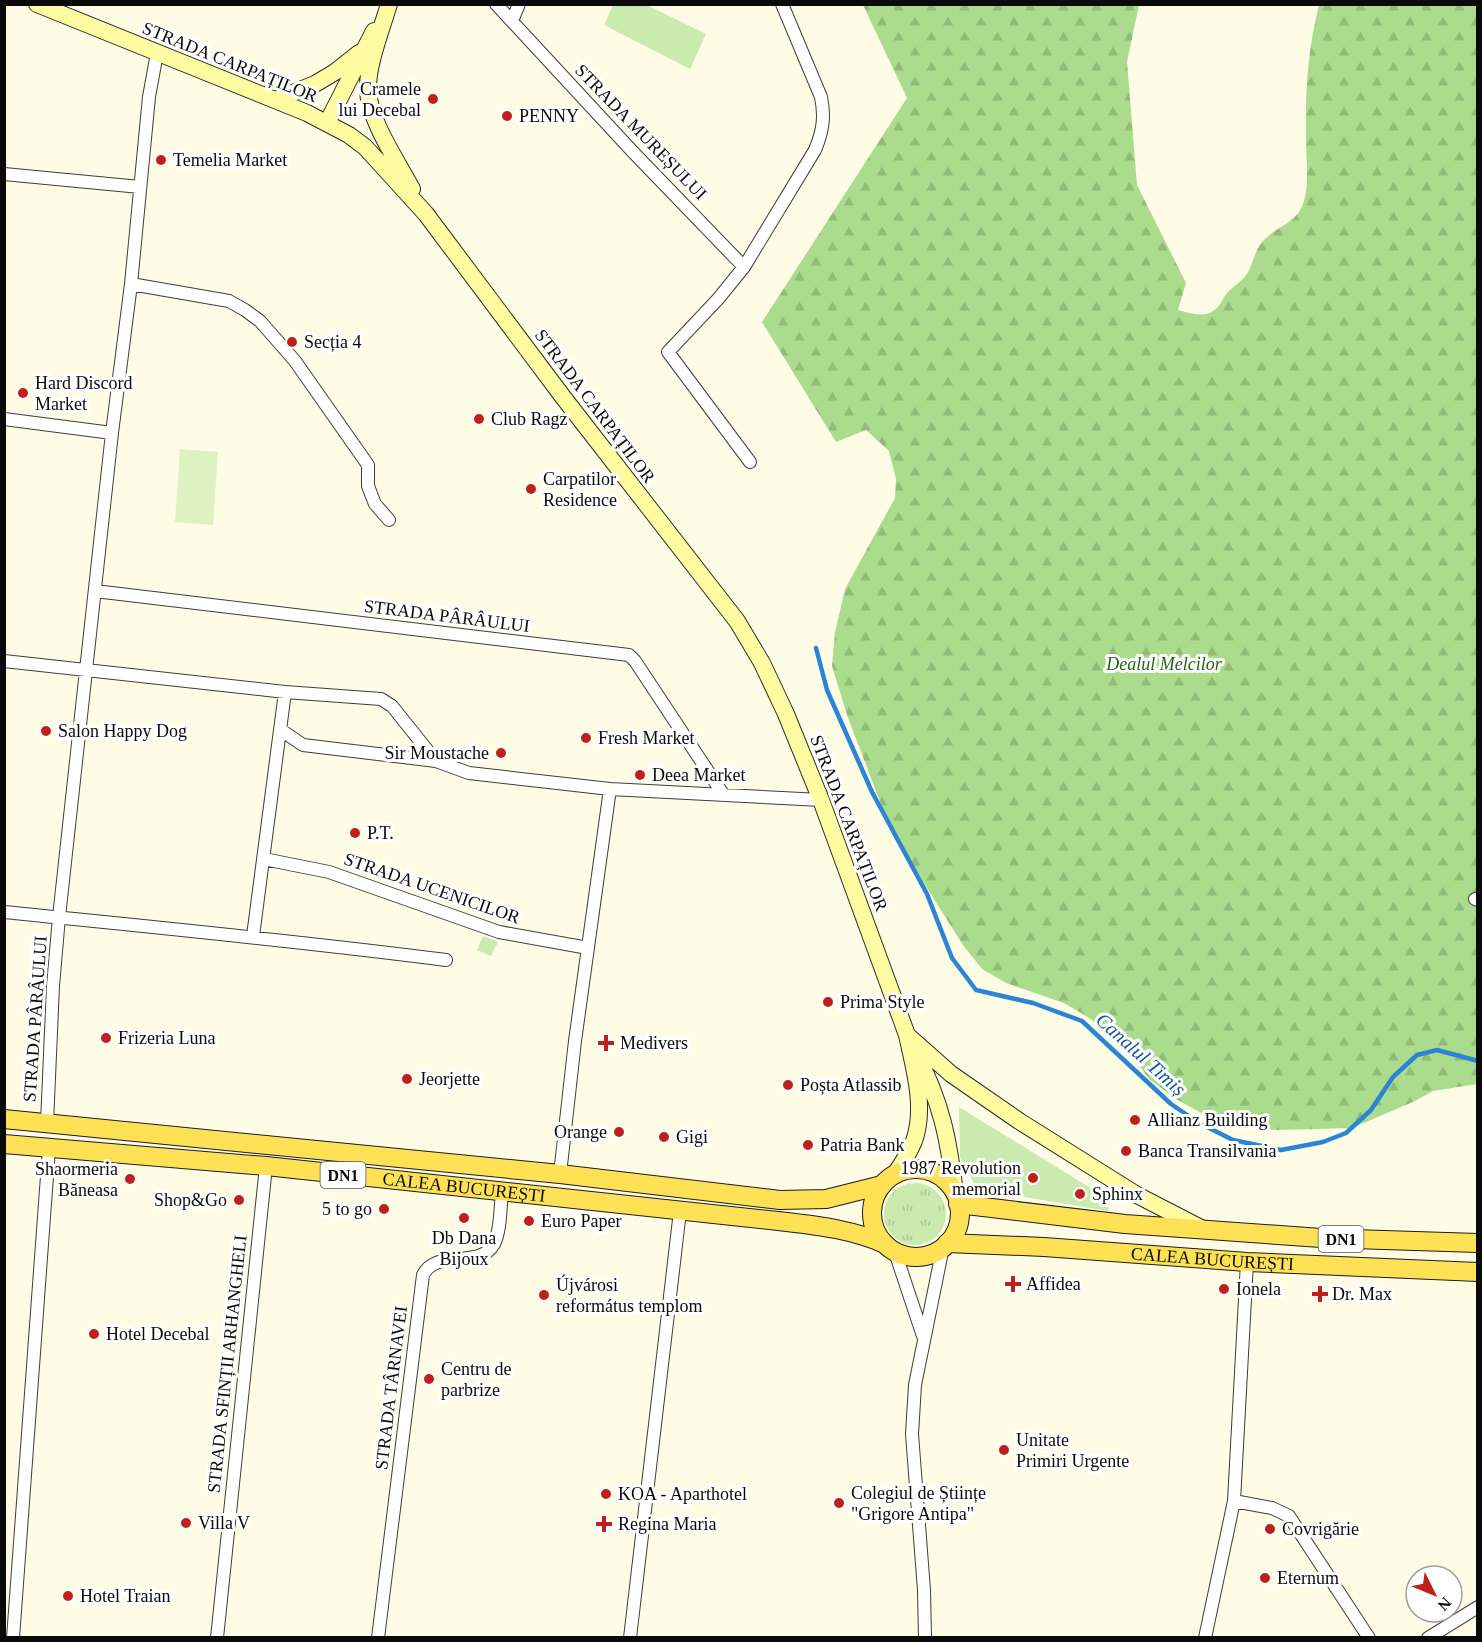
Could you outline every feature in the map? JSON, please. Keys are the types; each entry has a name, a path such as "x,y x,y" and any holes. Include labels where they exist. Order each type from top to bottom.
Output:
{"main road":[{"name":"STRADA CARPAȚILOR","path":"37,4 327,123 365,147 426,214 570,406 737,621 762,663 786,714 821,801 907,1035 938,1101 957,1199"},
{"path":"327,123 388,4"},
{"path":"388,4 370,73 369,97 381,131 426,214"},
{"path":"275,100 315,84 365,49"},
{"name":"STRADA CARPAȚILOR","path":"889,1179 914,1140 918,1119 914,1072 907,1035"},
{"path":"907,1035 951,1074 1010,1115 1137,1195 1178,1218 1204,1229"},
{"name":"CALEA BUCUREȘTI","path":"4,1119 560,1174 780,1200 826,1199 889,1179"},
{"name":"CALEA BUCUREȘTI","path":"4,1144 266,1167 833,1228 866,1236 890,1248"},
{"name":"DN1","path":"889,1179 909,1170 923,1170 948,1183 957,1199"},
{"path":"889,1179 875,1196 872,1208 875,1228 890,1248"},
{"path":"945,1245 952,1237 959,1221 957,1199"},
{"name":"CALEA BUCUREȘTI","path":"957,1199 1125,1224 1321,1239 1478,1243"},
{"name":"CALEA BUCUREȘTI","path":"945,1245 1044,1247 1247,1262 1478,1272"},
{"name":"DN1","path":"890,1248 907,1256 920,1257 945,1245"}],"street":[{"name":"STRADA MUREȘULUI","path":"496,4 744,267"},
{"path":"512,21 519,4"},
{"path":"750,462 668,352 718,299 744,267 815,150 823,126 824,111 821,97 782,4"},
{"name":"STRADA PÂRÂULUI","path":"47,1123 59,917 112,433 131,284 149,97 157,53"},
{"path":"4,174 140,187"},
{"path":"131,284 229,301 260,321 295,361 369,465 368,486 375,504 389,520"},
{"path":"4,419 112,433"},
{"name":"STRADA PÂRÂULUI","path":"95,591 628,655 635,661 723,794"},
{"path":"4,661 285,692 381,699 387,702 436,761"},
{"path":"253,936 285,692"},
{"path":"281,730 303,745 436,761 469,773 610,789 821,801"},
{"path":"560,1174 575,1041 610,789"},
{"name":"STRADA UCENICILOR","path":"264,859 329,872 499,933 588,948"},
{"path":"4,912 59,917"},
{"name":"STRADA PÂRÂULUI","path":"59,917 140,927 253,936 446,960"},
{"path":"13,1638 49,1149"},
{"name":"STRADA SFINȚII ARHANGHELI","path":"217,1638 266,1167"},
{"name":"STRADA TÂRNAVEI","path":"378,1638 423,1275 433,1264 478,1256 491,1248 496,1237 502,1193"},
{"path":"630,1638 680,1211"},
{"path":"925,1638 924,1590 912,1434 915,1385 923,1337 945,1245"},
{"path":"890,1248 923,1337"},
{"path":"1205,1638 1234,1501 1247,1262"},
{"path":"1234,1501 1272,1508 1289,1516 1368,1638"},
{"path":"1428,1638 1478,1606"}],"green space":[{"path":"613,5 647,5 706,34 690,69 604,25"},
{"name":"Dealul Melcilor","path":"863,5 1139,5 1127,62 1137,185 1186,283 1178,310 1200,315 1209,313 1218,307 1227,293 1247,274 1260,244 1294,218 1302,206 1307,182 1308,70 1319,5 1477,5 1477,1084 1433,1091 1352,1128 1278,1130 1249,1128 1203,1114 1176,1099 1149,1079 1131,1054 1110,1033 1086,1016 1064,1003 1006,983 982,969 963,945 892,833 848,718 832,666 835,632 845,589 895,498 896,479 889,451 866,430 836,442 762,322 907,98"},
{"path":"180,449 218,452 213,525 175,522"},
{"path":"483,936 498,942 491,956 477,950"},
{"path":"959,1107 1110,1200 1108,1211 977,1189 960,1157"},
{"path":"915,1183 937,1192 946,1214 937,1236 915,1245 893,1236 884,1214 893,1192"}],"waterway":[{"name":"Canalul Timiș","path":"816,648 827,690 872,792 927,894 952,958 976,990 1033,1003 1082,1021 1171,1104 1199,1123 1233,1140 1281,1150 1323,1142 1346,1133 1371,1110 1393,1077 1417,1055 1437,1050 1478,1061"}],"place":[{"name":"Cramele lui Decebal","path":"433,99"},
{"name":"PENNY","path":"507,116"},
{"name":"Temelia Market","path":"161,160"},
{"name":"Secția 4","path":"292,342"},
{"name":"Hard Discord Market","path":"23,393"},
{"name":"Club Ragz","path":"479,419"},
{"name":"Carpatilor Residence","path":"531,489"},
{"name":"Salon Happy Dog","path":"46,731"},
{"name":"Fresh Market","path":"586,738"},
{"name":"Sir Moustache","path":"501,753"},
{"name":"Deea Market","path":"640,775"},
{"name":"P.T.","path":"355,833"},
{"name":"Prima Style","path":"828,1002"},
{"name":"Frizeria Luna","path":"106,1038"},
{"name":"Medivers","path":"606,1043"},
{"name":"Jeorjette","path":"407,1079"},
{"name":"Poșta Atlassib","path":"788,1085"},
{"name":"Allianz Building","path":"1135,1120"},
{"name":"Orange","path":"619,1132"},
{"name":"Gigi","path":"664,1137"},
{"name":"Patria Bank","path":"808,1145"},
{"name":"Banca Transilvania","path":"1126,1151"},
{"name":"1987 Revolution memorial","path":"1033,1178"},
{"name":"Shaormeria Băneasa","path":"130,1179"},
{"name":"Sphinx","path":"1080,1194"},
{"name":"Shop&Go","path":"239,1200"},
{"name":"5 to go","path":"384,1209"},
{"name":"Db Dana Bijoux","path":"464,1218"},
{"name":"Euro Paper","path":"529,1221"},
{"name":"Affidea","path":"1013,1284"},
{"name":"Ionela","path":"1224,1289"},
{"name":"Dr. Max","path":"1320,1294"},
{"name":"Újvárosi református templom","path":"544,1295"},
{"name":"Hotel Decebal","path":"94,1334"},
{"name":"Centru de parbrize","path":"429,1379"},
{"name":"Unitate Primiri Urgente","path":"1004,1450"},
{"name":"KOA - Aparthotel","path":"606,1494"},
{"name":"Colegiul de Științe \"Grigore Antipa\"","path":"839,1503"},
{"name":"Villa V","path":"186,1523"},
{"name":"Regina Maria","path":"604,1524"},
{"name":"Covrigărie","path":"1270,1529"},
{"name":"Eternum","path":"1265,1578"},
{"name":"Hotel Traian","path":"68,1596"}]}
